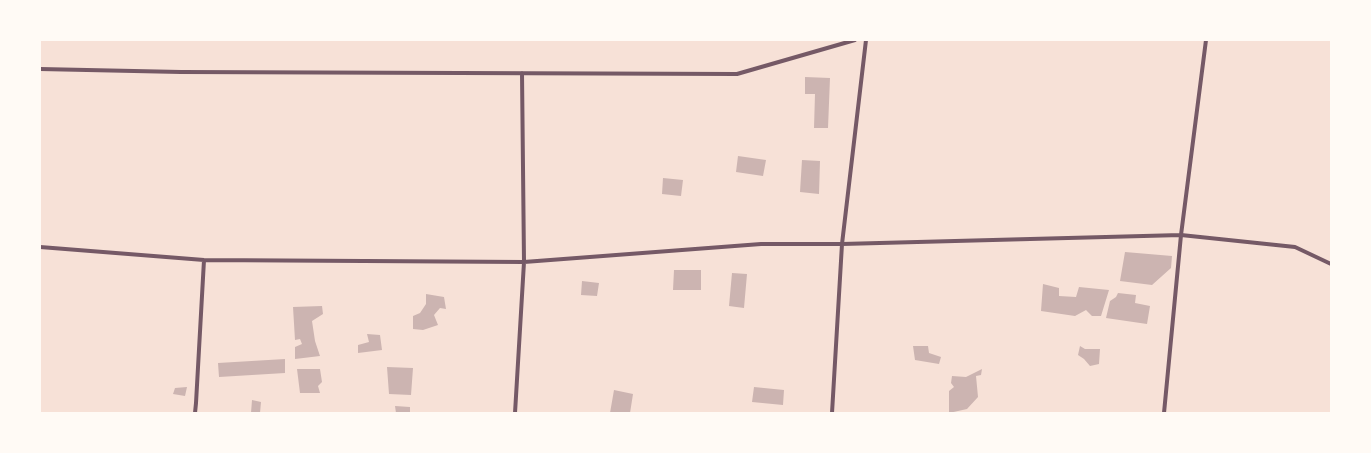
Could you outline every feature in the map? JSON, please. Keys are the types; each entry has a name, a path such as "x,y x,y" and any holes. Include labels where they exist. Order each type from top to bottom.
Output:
{"street":[{"path":"40,68 188,72 736,74 855,40"},
{"path":"832,413 842,244 866,40"},
{"path":"1164,413 1181,235 1206,40"},
{"path":"516,413 524,262 522,73"},
{"path":"40,247 204,260 524,262 761,244 842,244 1181,235 1295,248 1331,264"},
{"path":"195,413 204,260"}],"building":[{"path":"805,77 830,78 828,128 814,128 815,94 805,94"},
{"path":"738,156 766,160 763,176 736,172"},
{"path":"802,160 820,161 819,194 800,192"},
{"path":"663,178 683,180 681,196 662,194"},
{"path":"1125,252 1172,256 1171,268 1152,285 1120,281"},
{"path":"674,270 701,270 701,290 673,290"},
{"path":"732,273 747,274 744,308 729,306"},
{"path":"582,281 599,283 597,296 581,295"},
{"path":"1043,284 1059,288 1059,296 1076,297 1079,287 1109,290 1101,316 1092,316 1086,310 1075,316 1041,311"},
{"path":"1118,293 1136,295 1135,303 1150,306 1147,324 1106,318 1110,301 1116,297"},
{"path":"426,294 444,297 446,309 440,308 434,315 438,325 423,330 413,329 413,316 420,313 426,304"},
{"path":"322,306 323,314 312,321 315,341 320,356 295,359 295,347 302,344 300,339 295,340 293,307"},
{"path":"367,334 380,335 382,350 358,353 358,345 369,342"},
{"path":"913,346 928,346 929,353 941,357 939,364 915,360"},
{"path":"1080,346 1085,349 1100,349 1099,364 1090,366 1078,355"},
{"path":"285,359 285,373 219,377 218,363"},
{"path":"387,367 413,368 411,395 389,394"},
{"path":"297,369 320,369 322,382 318,386 320,393 300,393"},
{"path":"982,369 981,375 976,376 978,397 967,409 949,413 949,391 954,387 951,383 952,376 966,377"},
{"path":"187,387 185,396 173,394 175,388"},
{"path":"754,387 784,390 783,405 752,402"},
{"path":"614,390 633,394 630,413 610,413"},
{"path":"252,400 261,402 260,413 251,413"},
{"path":"395,406 410,407 410,413 396,413"}]}
